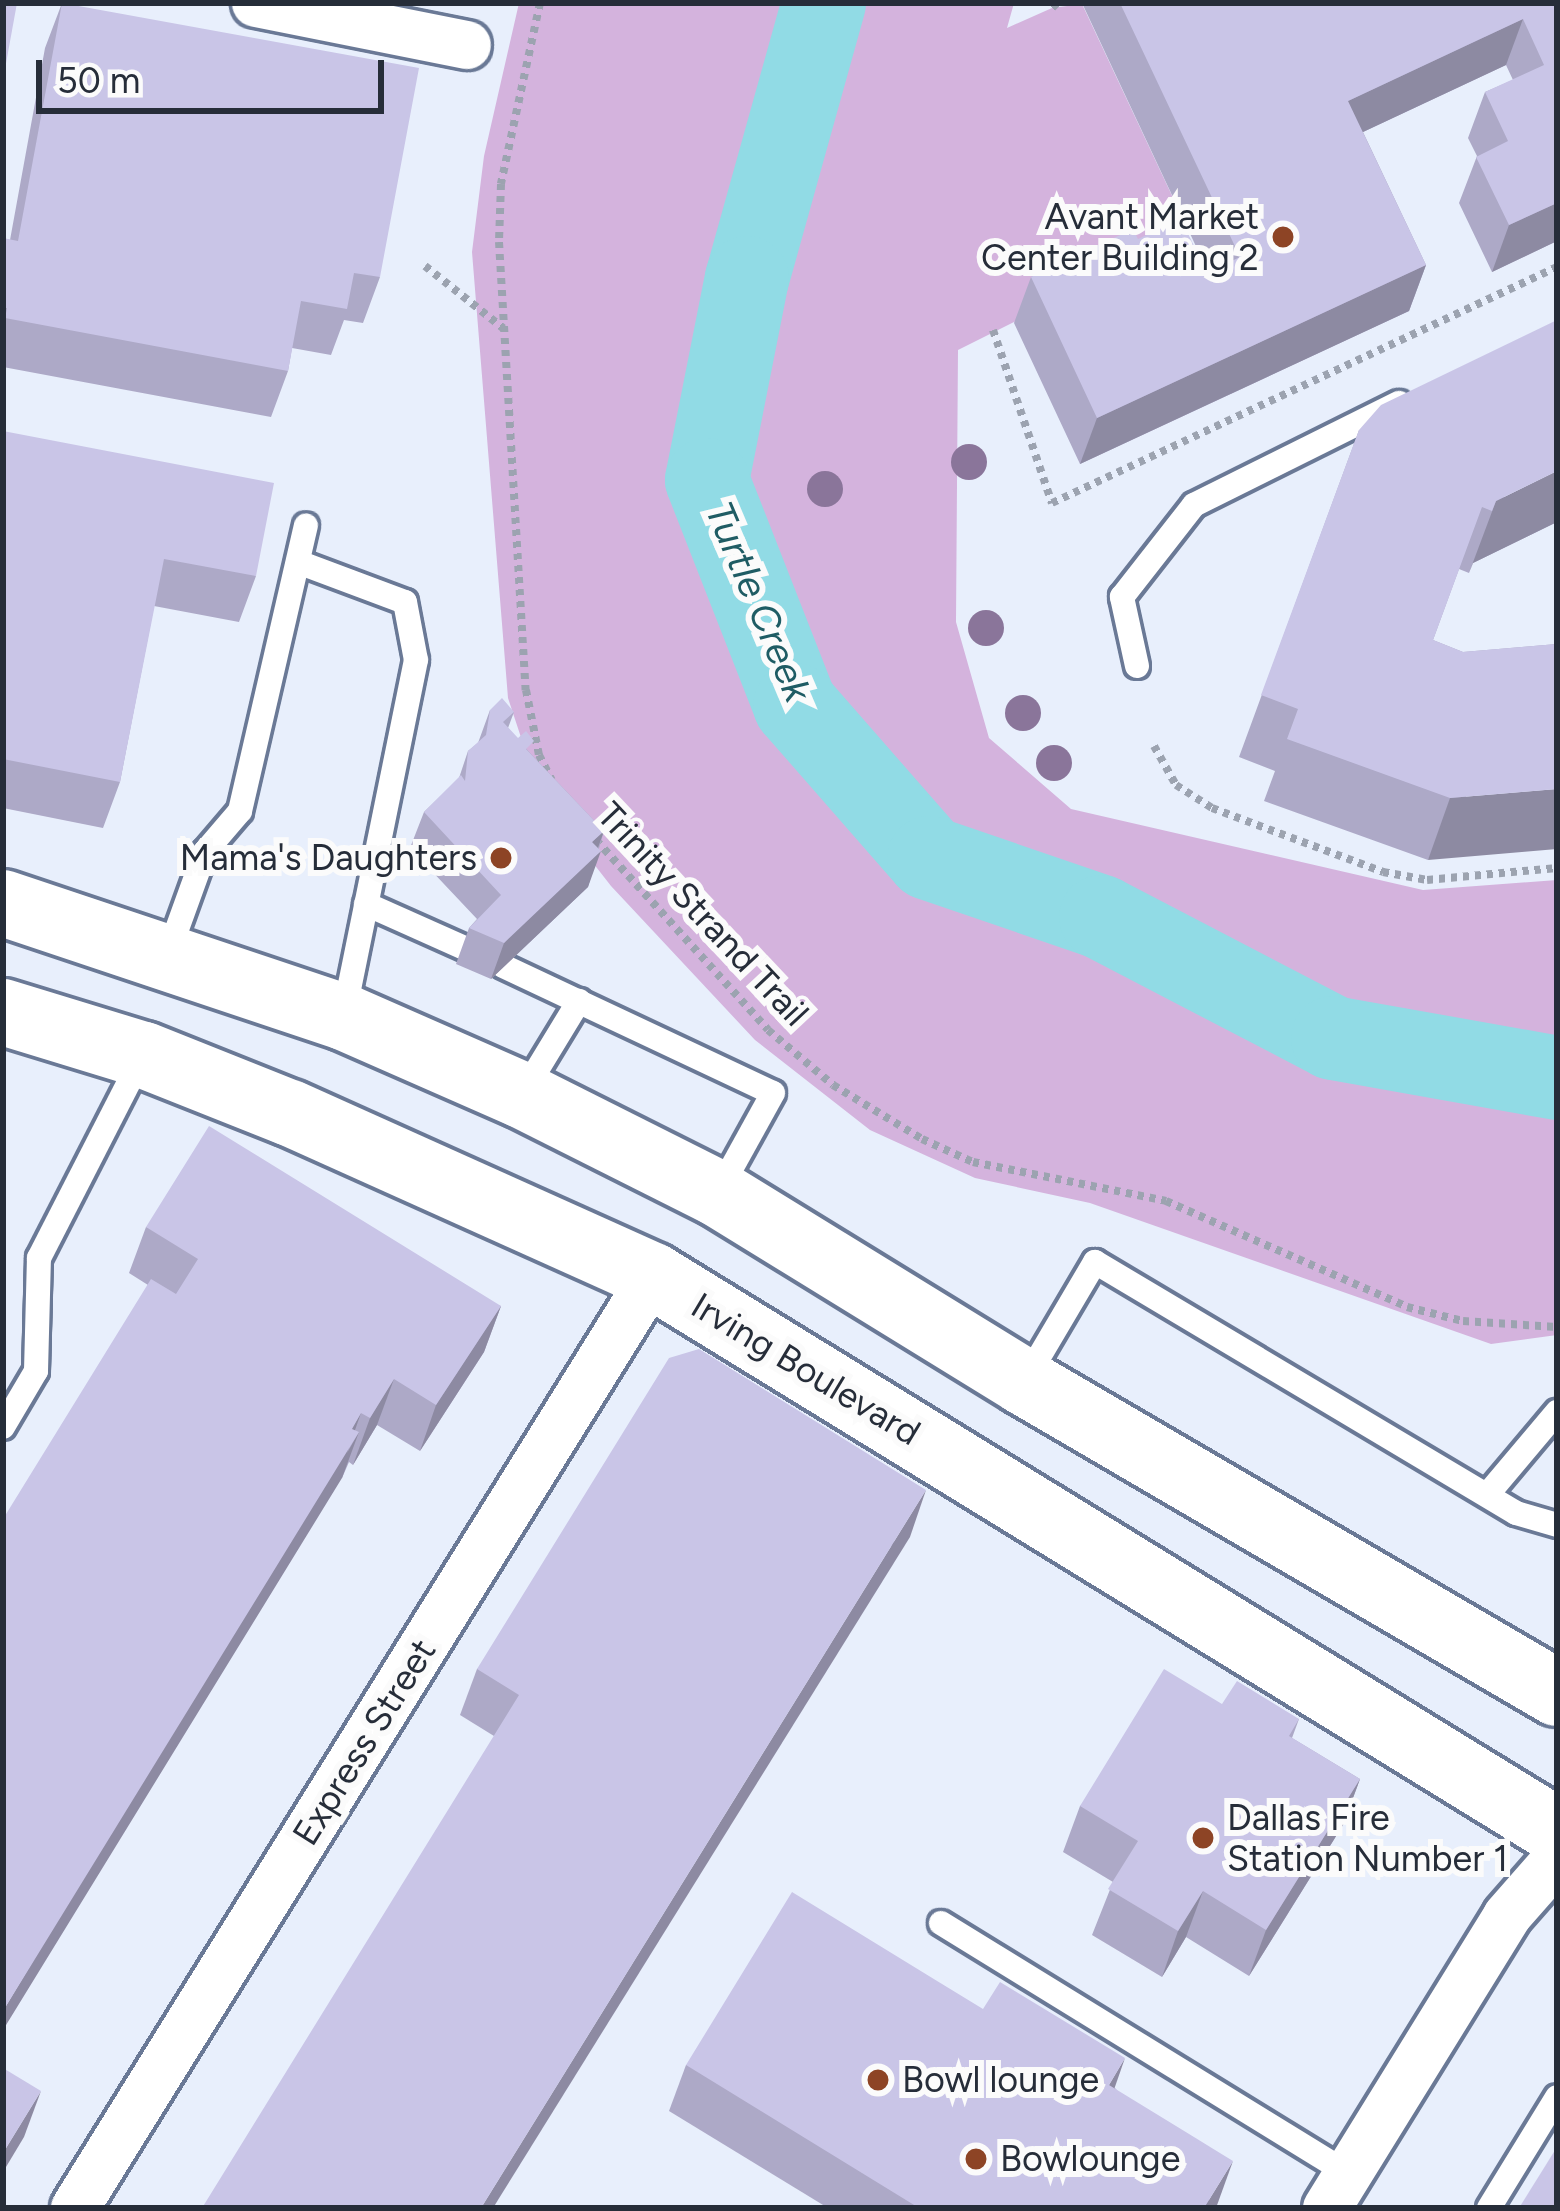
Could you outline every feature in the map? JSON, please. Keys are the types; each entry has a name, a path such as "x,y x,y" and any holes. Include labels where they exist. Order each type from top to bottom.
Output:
{"main road":[{"path":"3,903 168,954 344,1017 522,1095 717,1193 1024,1382 1557,1694"},
{"path":"143,1055 168,954"},
{"name":"Irving Boulevard","path":"3,1012 143,1055 290,1113 652,1276 1557,1831"},
{"path":"652,1276 717,1193"}],"street":[{"path":"256,3 467,45"},
{"name":"Express Street","path":"76,2208 652,1276"},
{"path":"1337,2191 1507,1916 1557,1859"}],"lane":[{"path":"1137,666 1122,597 1194,505 1429,388"},
{"path":"168,954 205,852 240,812 307,526"},
{"path":"298,562 405,602 416,660 344,1017"},
{"path":"366,904 470,950"},
{"path":"503,966 773,1093 717,1193"},
{"path":"522,1095 579,1000"},
{"path":"3,1426 36,1371 39,1258 143,1055"},
{"path":"1024,1382 1095,1262 1516,1513 1557,1525"},
{"path":"1487,1495 1557,1412"},
{"path":"941,1923 1337,2191"},
{"path":"1489,2208 1557,2097"}],"path":[{"name":"Trinity Strand Trail","path":"540,3 501,184 503,328 526,690 539,755 556,786"},
{"path":"425,266 503,328"},
{"path":"994,330 1052,503 1557,267"},
{"path":"1154,746 1176,785 1212,808 1383,872 1427,880 1557,868"},
{"name":"Trinity Strand Trail","path":"592,836 768,1030 833,1085 922,1139 991,1166 1166,1201 1407,1307 1463,1321 1557,1327"}],"shaded area":[{"path":"519,3 1014,3 1007,28 1052,8 1082,4 1190,234 958,350 956,622 989,738 1071,809 1423,890 1557,880 1557,1335 1491,1344 1090,1203 975,1178 870,1130 755,1040 611,886 540,795 508,698 472,252 484,156"}],"building":[{"path":"3,3 17,3 3,80"},
{"path":"62,3 419,68 380,277 354,273 347,309 301,301 288,371 5,318 3,238 18,241"},
{"name":"Avant Market Center Building 2","path":"1120,3 1557,3 1557,203 1509,225 1476,157 1508,141 1485,92 1544,65 1523,19 1348,101 1426,265 1097,418 1031,277 1133,229 1138,239 1181,219 1207,273 1240,257"},
{"path":"1557,320 1557,471 1496,501 1492,511 1482,507 1433,640 1463,652 1557,644 1557,789 1450,798 1287,739 1298,709 1261,695 1359,430 1381,405"},
{"path":"3,431 274,483 256,576 164,559 120,782 3,759"},
{"name":"Mama's Daughters","path":"502,698 514,712 503,722 518,738 526,731 534,741 526,749 604,831 592,842 601,851 504,943 469,928 501,895 424,812 461,775 465,781 468,751 486,735 490,710"},
{"path":"209,1126 501,1306 436,1405 394,1379 370,1418 361,1413 352,1429 359,1432 3,2011 3,1519 151,1279 176,1294 198,1259 146,1227"},
{"path":"699,1349 926,1490 481,2208 202,2208 519,1695 477,1669 669,1358"},
{"name":"Dallas Fire Station Number 1","path":"1164,1669 1222,1704 1237,1681 1299,1719 1289,1736 1360,1779 1266,1930 1203,1891 1178,1931 1108,1889 1138,1841 1080,1806"},
{"name":"Bowl lounge","path":"792,1892 983,2009 1000,1982 1125,2058 1109,2085 1233,2161 1204,2208 919,2208 686,2065"},
{"path":"3,2068 41,2091 3,2153"},
{"path":"1557,2147 1557,2208 1519,2208"}],"waterway":[{"name":"Turtle Creek","path":"824,3 747,278 707,480 795,705 929,858 1101,917 1333,1038 1557,1078"}],"place":[{"name":"Avant Market Center Building 2","path":"1283,237"},
{"name":"Mama's Daughters","path":"501,858"},
{"name":"Dallas Fire Station Number 1","path":"1203,1838"},
{"name":"Bowl lounge","path":"878,2080"},
{"name":"Bowlounge","path":"976,2159"}]}
